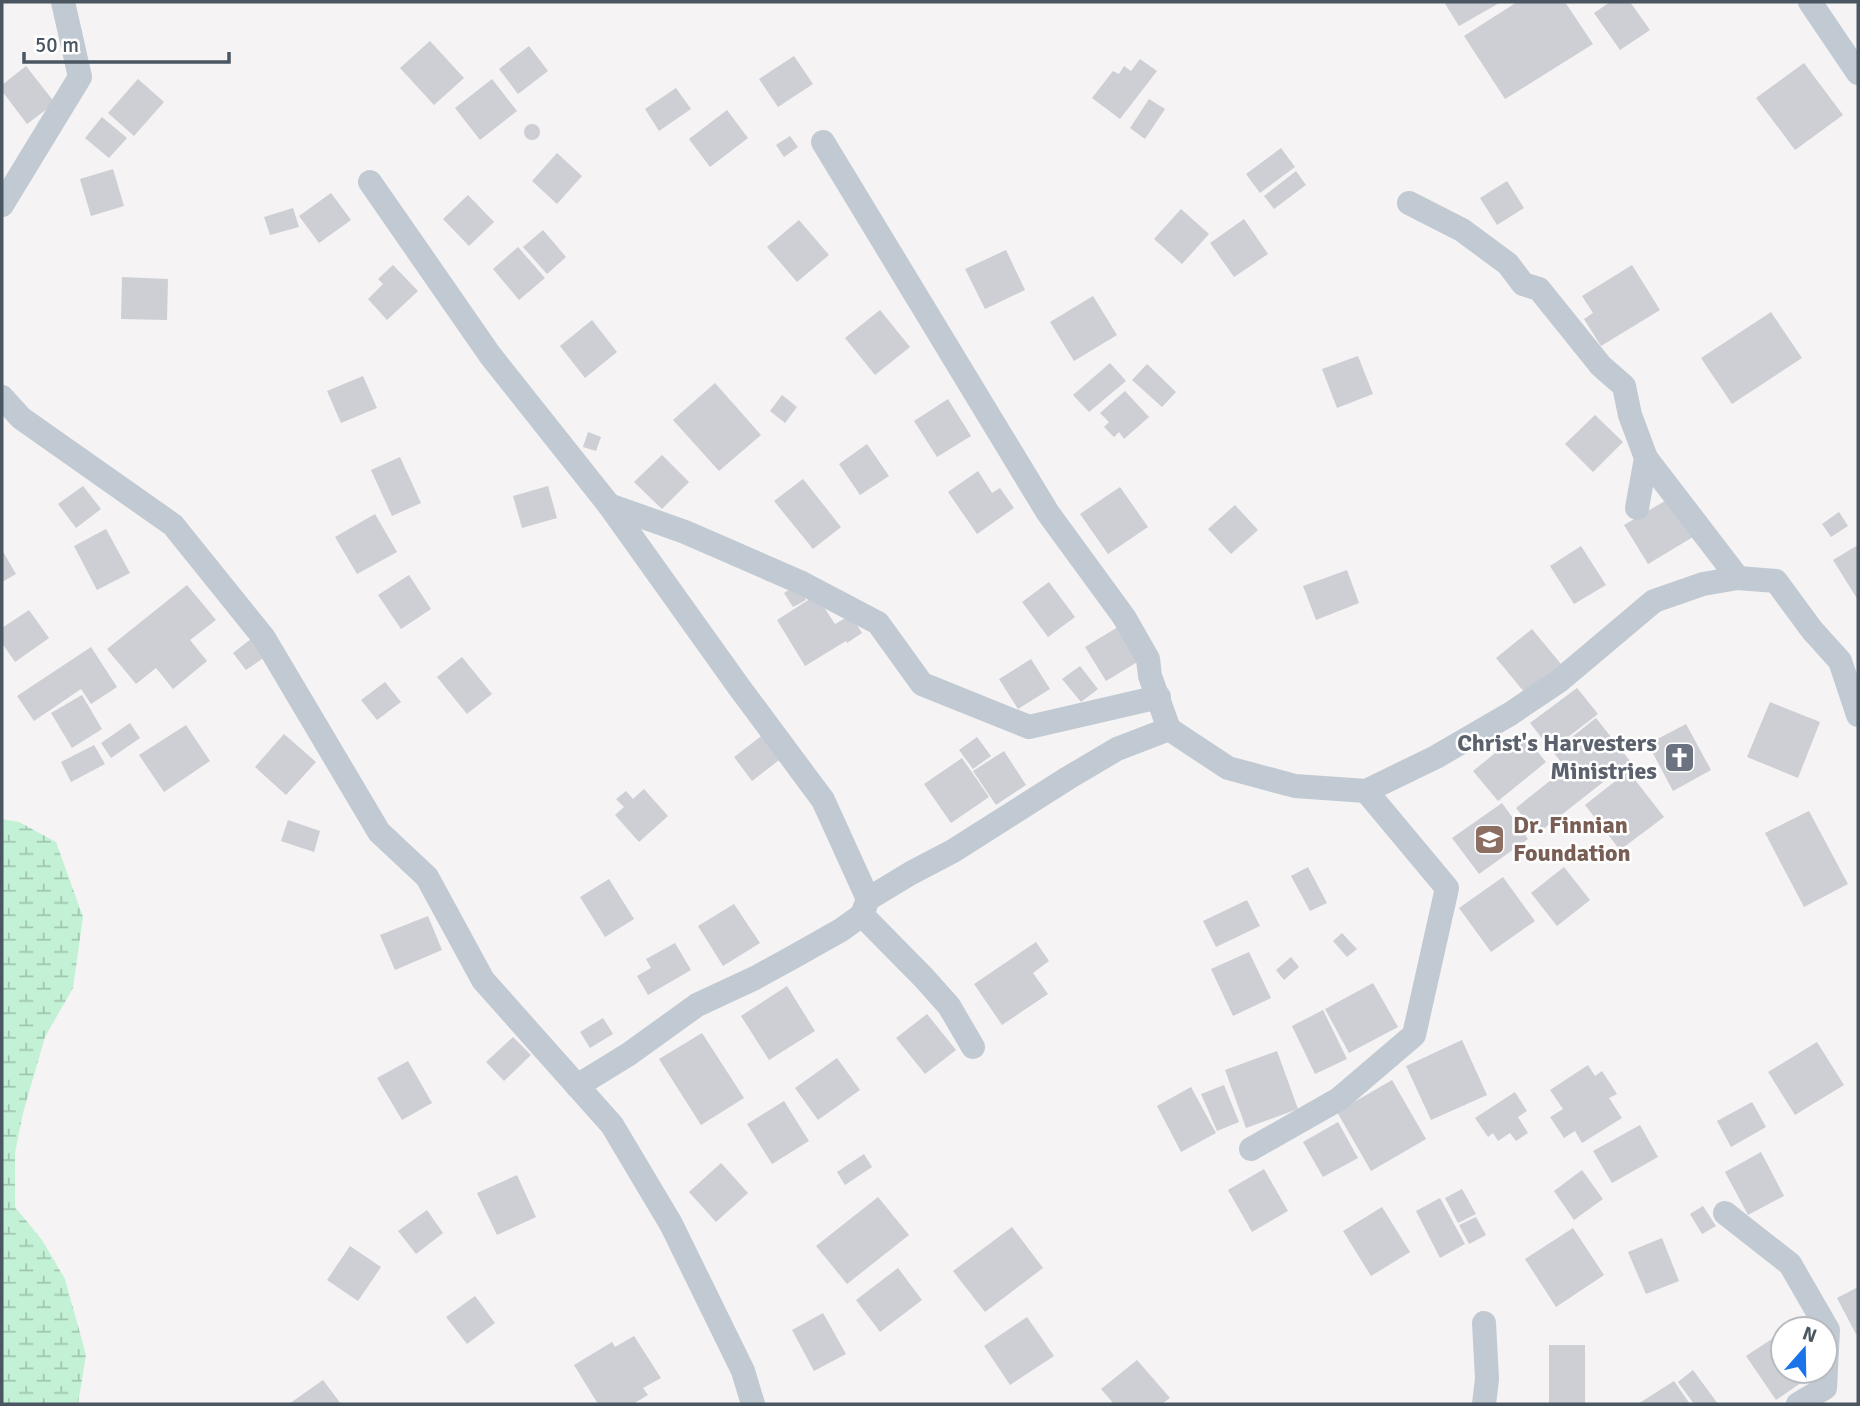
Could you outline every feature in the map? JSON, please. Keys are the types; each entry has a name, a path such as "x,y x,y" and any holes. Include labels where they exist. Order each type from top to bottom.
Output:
{"street":[{"path":"2,205 80,77 63,2"},
{"path":"1810,2 1858,73"},
{"path":"823,142 1048,513 1124,617 1148,659 1150,676 1169,729 1228,768 1295,786 1366,791 1436,757 1510,714 1559,681 1654,601 1703,584 1738,578 1776,581 1812,630 1840,661 1858,715"},
{"path":"370,181 490,355 609,505 823,800 865,907 949,1006 973,1047"},
{"path":"1409,203 1462,230 1508,264 1523,284 1539,289 1601,366 1625,386 1630,415 1646,458 1738,578"},
{"path":"2,397 21,418 173,525 264,638 379,832 427,877 482,980 612,1125 671,1224 743,1371 753,1404"},
{"path":"1637,508 1646,458"},
{"path":"609,505 685,532 802,583 878,623 922,684 1029,727 1158,697"},
{"path":"577,1086 629,1054 697,1005 775,967 841,930 865,907 911,873 953,851 1068,778 1117,749 1169,729"},
{"path":"1251,1149 1339,1099 1414,1035 1447,888 1366,791"},
{"path":"1726,1213 1790,1264 1828,1330 1825,1388 1798,1404"},
{"path":"1484,1323 1488,1378 1484,1404"}],"green space":[{"path":"2,819 19,822 56,842 83,917 73,988 45,1037 23,1113 15,1153 15,1207 42,1240 65,1279 86,1355 78,1404 2,1404"}],"building":[{"path":"1444,2 1501,2 1459,26"},
{"path":"1517,2 1565,2 1593,44 1505,99 1464,36"},
{"path":"1610,2 1630,2 1650,30 1620,50 1594,13"},
{"path":"430,41 464,78 434,105 400,68"},
{"path":"529,46 548,71 518,94 499,69"},
{"path":"794,56 813,84 778,107 759,79"},
{"path":"1140,59 1157,71 1120,119 1092,98 1113,71 1119,74 1124,66 1131,71"},
{"path":"1804,63 1843,115 1795,150 1756,98"},
{"path":"26,66 55,103 27,124 2,91 2,85"},
{"path":"138,79 164,102 134,136 108,113"},
{"path":"492,79 517,111 480,140 455,108"},
{"path":"676,88 691,109 659,131 645,109"},
{"path":"1149,99 1165,109 1145,139 1130,128"},
{"path":"727,110 748,138 710,167 689,139"},
{"path":"102,117 127,138 109,158 85,138"},
{"path":"532,124 538,126 538,138 532,140 526,138 524,132 526,126"},
{"path":"790,136 798,147 784,157 776,145"},
{"path":"1281,148 1295,167 1260,193 1246,174"},
{"path":"557,153 582,176 557,204 532,181"},
{"path":"113,169 124,206 91,216 80,179"},
{"path":"1296,171 1306,185 1274,209 1264,196"},
{"path":"1507,181 1524,208 1497,225 1480,198"},
{"path":"331,193 351,220 319,243 299,216"},
{"path":"468,195 494,222 469,246 443,219"},
{"path":"293,208 299,227 270,235 264,217"},
{"path":"1181,209 1209,234 1182,264 1154,239"},
{"path":"1244,219 1268,254 1234,277 1210,243"},
{"path":"799,220 829,255 797,282 767,247"},
{"path":"543,230 566,257 547,274 523,247"},
{"path":"518,247 545,278 519,300 493,269"},
{"path":"1006,250 1025,290 985,309 965,269"},
{"path":"393,265 418,291 387,320 368,299 383,284 378,279"},
{"path":"1632,265 1660,310 1601,346 1584,319 1593,313 1582,296"},
{"path":"122,277 168,279 167,320 121,319"},
{"path":"1093,296 1117,335 1074,361 1050,322"},
{"path":"880,310 910,347 875,375 845,338"},
{"path":"1771,312 1802,358 1732,404 1701,358"},
{"path":"592,320 617,352 585,378 560,346"},
{"path":"1358,356 1373,394 1337,408 1322,369"},
{"path":"1110,363 1126,381 1089,412 1073,395"},
{"path":"1147,364 1176,392 1162,407 1132,380"},
{"path":"363,376 377,408 341,423 327,391"},
{"path":"715,383 761,435 719,471 673,420"},
{"path":"1125,391 1149,417 1124,439 1119,432 1114,437 1104,427 1109,422 1100,413"},
{"path":"782,395 797,407 785,423 770,411"},
{"path":"948,399 971,436 937,457 914,421"},
{"path":"1595,415 1623,442 1593,472 1565,444"},
{"path":"588,432 601,437 596,451 583,447"},
{"path":"867,444 889,476 860,495 839,464"},
{"path":"662,455 689,482 662,509 634,482"},
{"path":"400,457 421,503 392,516 371,470"},
{"path":"978,471 992,493 1000,488 1014,508 977,534 948,492"},
{"path":"803,479 841,527 813,549 774,501"},
{"path":"83,486 101,509 76,528 58,504"},
{"path":"548,486 557,518 522,528 513,496"},
{"path":"1120,487 1148,527 1108,554 1080,514"},
{"path":"1670,498 1693,537 1648,564 1624,525"},
{"path":"1235,505 1258,530 1231,554 1208,529"},
{"path":"1839,512 1848,526 1831,537 1822,524"},
{"path":"375,514 397,552 357,574 335,537"},
{"path":"106,529 130,573 97,590 74,546"},
{"path":"1858,545 1858,600 1833,560"},
{"path":"1581,546 1606,585 1574,604 1550,566"},
{"path":"2,550 16,574 2,582"},
{"path":"1347,570 1359,603 1316,620 1303,586"},
{"path":"409,575 431,609 401,629 378,595"},
{"path":"1049,582 1075,617 1048,637 1022,602"},
{"path":"187,585 216,620 190,640 207,661 173,689 156,668 136,684 107,649"},
{"path":"797,585 806,600 793,607 784,593"},
{"path":"816,595 835,624 851,615 862,633 805,666 777,620"},
{"path":"29,610 49,638 15,662 2,643 2,628"},
{"path":"1123,624 1144,658 1106,681 1085,647"},
{"path":"1532,629 1561,664 1525,693 1496,658"},
{"path":"251,639 265,657 246,670 233,653"},
{"path":"91,647 117,687 91,704 81,689 34,721 17,696"},
{"path":"462,657 492,694 467,714 437,677"},
{"path":"1031,659 1050,689 1018,709 999,679"},
{"path":"1080,666 1098,689 1081,702 1062,679"},
{"path":"385,682 401,702 377,720 361,700"},
{"path":"1577,688 1598,714 1551,750 1530,723"},
{"path":"82,695 102,729 72,748 51,713"},
{"path":"1770,702 1820,722 1798,778 1747,757"},
{"path":"1596,718 1630,761 1537,834 1516,808 1566,768 1553,752"},
{"path":"130,723 140,738 111,758 101,743"},
{"name":"Christ's Harvesters Ministries","path":"1686,724 1711,770 1673,791 1648,744"},
{"path":"186,725 210,761 164,792 139,755"},
{"path":"768,731 787,754 752,781 734,757"},
{"path":"1521,732 1546,762 1498,801 1473,771"},
{"path":"284,734 316,762 286,795 255,767"},
{"path":"977,737 991,756 973,769 959,750"},
{"path":"94,745 105,764 71,782 61,762"},
{"path":"1004,751 1026,785 996,805 973,771"},
{"path":"962,758 989,797 951,823 924,784"},
{"path":"1628,771 1664,817 1620,850 1585,805"},
{"path":"644,789 668,816 639,842 615,815 624,807 616,799 626,791 633,799"},
{"name":"Dr. Finnian Foundation","path":"1502,803 1528,839 1479,874 1452,838"},
{"path":"1809,811 1848,884 1804,907 1765,833"},
{"path":"288,820 320,831 314,852 281,841"},
{"path":"1308,867 1327,903 1310,911 1291,876"},
{"path":"1564,867 1590,900 1557,926 1531,893"},
{"path":"1503,877 1535,921 1491,952 1459,908"},
{"path":"609,879 634,919 605,937 580,897"},
{"path":"1247,900 1260,926 1216,947 1203,921"},
{"path":"734,904 760,943 723,966 698,926"},
{"path":"428,916 442,950 395,970 380,935"},
{"path":"1342,933 1357,949 1347,957 1333,941"},
{"path":"1036,942 1049,961 1033,973 1048,994 1002,1025 974,984"},
{"path":"675,943 691,970 648,995 637,976 651,968 646,959"},
{"path":"1249,952 1271,998 1233,1016 1211,969"},
{"path":"1291,957 1299,967 1284,980 1276,970"},
{"path":"1373,983 1398,1027 1349,1053 1325,1009"},
{"path":"787,986 815,1031 769,1060 741,1016"},
{"path":"1323,1010 1347,1059 1315,1074 1292,1026"},
{"path":"927,1014 956,1050 925,1074 896,1038"},
{"path":"603,1018 613,1034 590,1048 580,1032"},
{"path":"702,1033 744,1098 701,1125 659,1059"},
{"path":"513,1037 531,1055 504,1081 486,1062"},
{"path":"1462,1040 1487,1095 1431,1120 1406,1066"},
{"path":"1817,1042 1844,1085 1795,1115 1768,1072"},
{"path":"1277,1051 1298,1109 1246,1128 1225,1070"},
{"path":"837,1058 860,1090 818,1120 795,1088"},
{"path":"408,1061 432,1103 402,1120 377,1078"},
{"path":"1588,1065 1595,1076 1602,1071 1617,1094 1609,1098 1622,1118 1582,1143 1575,1131 1564,1138 1550,1117 1563,1109 1550,1090"},
{"path":"1392,1080 1426,1139 1371,1171 1337,1112"},
{"path":"1224,1085 1239,1122 1217,1131 1201,1094"},
{"path":"1191,1087 1216,1133 1181,1152 1157,1106"},
{"path":"1515,1092 1527,1111 1518,1117 1528,1133 1516,1141 1510,1133 1498,1141 1493,1133 1488,1137 1475,1118"},
{"path":"784,1101 809,1141 772,1164 747,1124"},
{"path":"1752,1102 1766,1127 1731,1147 1717,1121"},
{"path":"1338,1122 1358,1158 1323,1177 1303,1142"},
{"path":"1640,1125 1658,1157 1612,1183 1593,1151"},
{"path":"1761,1152 1784,1196 1748,1215 1725,1172"},
{"path":"864,1154 872,1167 845,1185 837,1172"},
{"path":"721,1163 748,1193 716,1222 689,1192"},
{"path":"1264,1169 1288,1211 1252,1232 1228,1190"},
{"path":"1582,1170 1603,1199 1574,1220 1554,1191"},
{"path":"517,1175 536,1217 497,1235 477,1193"},
{"path":"1462,1189 1476,1214 1458,1223 1445,1198"},
{"path":"878,1197 909,1235 847,1284 816,1246"},
{"path":"1440,1198 1465,1244 1440,1258 1416,1211"},
{"path":"1703,1206 1716,1226 1702,1234 1690,1214"},
{"path":"1382,1207 1410,1252 1371,1276 1343,1231"},
{"path":"427,1210 443,1233 416,1254 398,1231"},
{"path":"1476,1217 1486,1235 1469,1244 1459,1225"},
{"path":"1012,1227 1043,1268 985,1312 953,1271"},
{"path":"1573,1228 1604,1275 1556,1307 1525,1259"},
{"path":"1662,1238 1679,1281 1646,1294 1628,1252"},
{"path":"350,1246 381,1267 358,1301 327,1280"},
{"path":"898,1268 922,1300 880,1332 856,1300"},
{"path":"1858,1287 1858,1333 1856,1334 1837,1298"},
{"path":"475,1296 495,1323 467,1344 446,1317"},
{"path":"823,1313 846,1354 814,1371 792,1330"},
{"path":"1027,1317 1054,1356 1010,1385 984,1346"},
{"path":"634,1336 661,1378 643,1388 648,1395 633,1404 598,1404 574,1365 612,1342 615,1347"},
{"path":"1769,1341 1769,1385 1798,1385 1776,1400 1746,1356"},
{"path":"1549,1345 1585,1345 1585,1404 1549,1404"},
{"path":"1137,1360 1170,1398 1162,1404 1114,1404 1101,1389"},
{"path":"1693,1370 1718,1404 1694,1404 1678,1382"},
{"path":"323,1380 341,1404 289,1404"},
{"path":"1674,1381 1690,1404 1638,1404"}],"place":[{"name":"Christ's Harvesters Ministries","path":"1680,757"},
{"name":"Dr. Finnian Foundation","path":"1490,839"}]}
